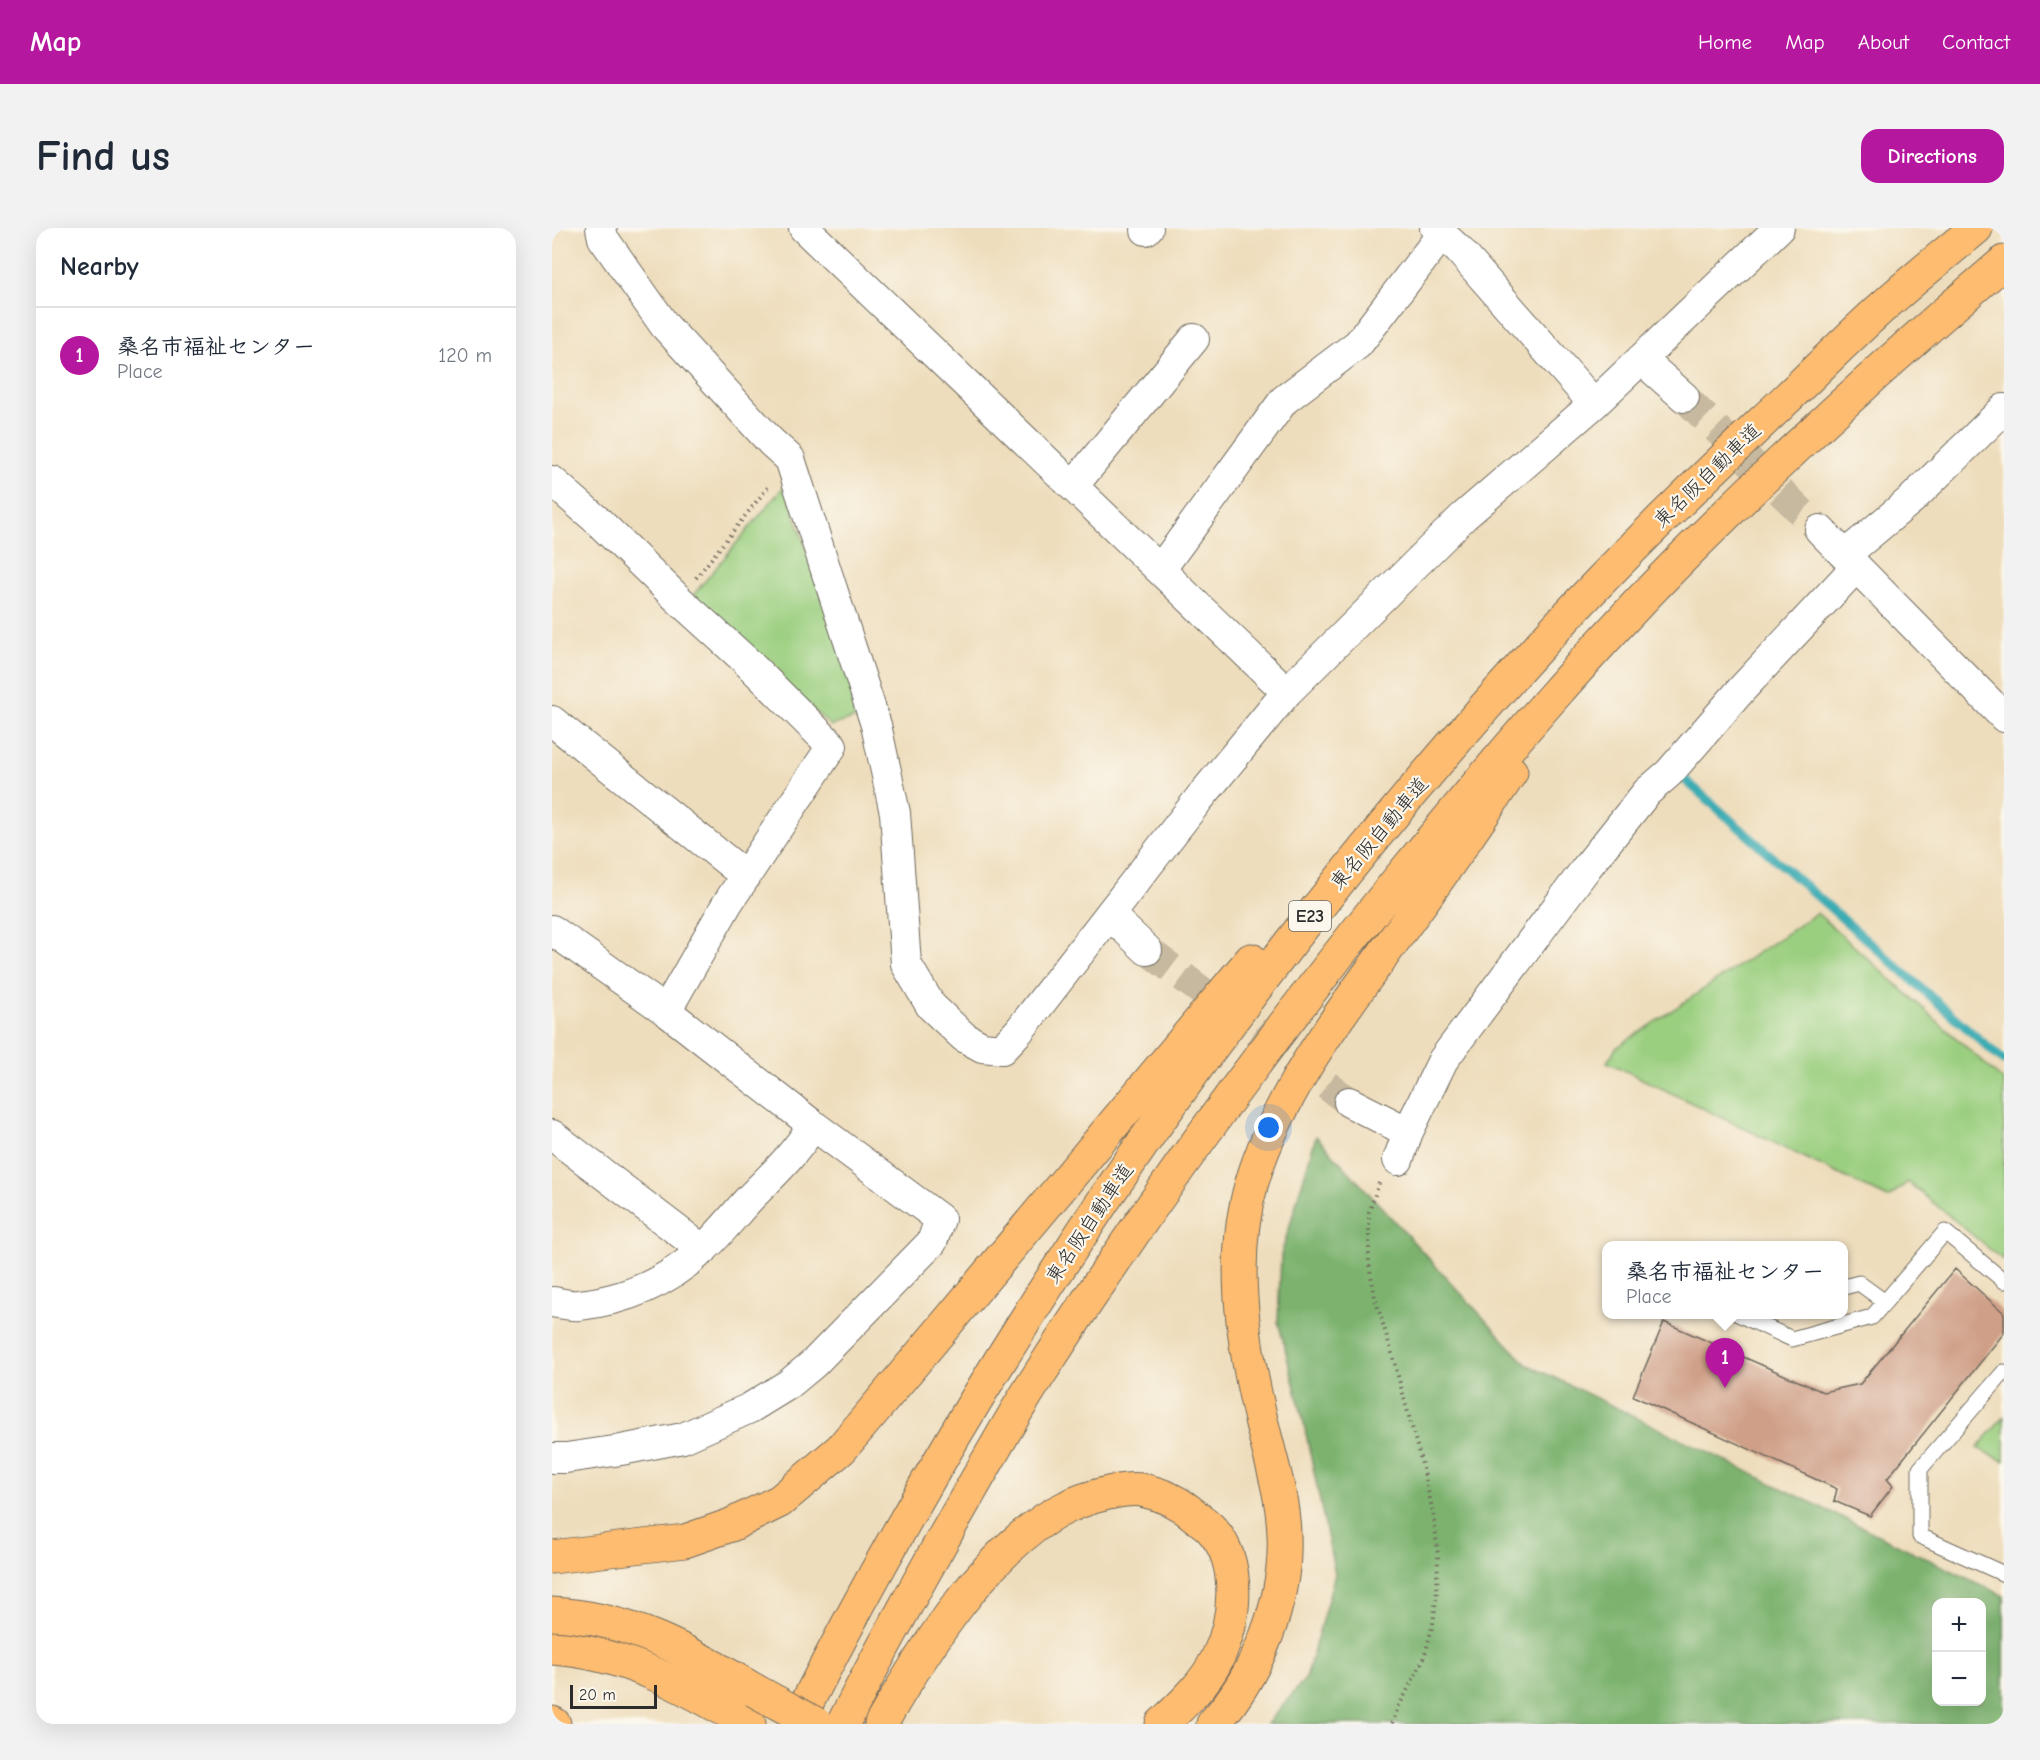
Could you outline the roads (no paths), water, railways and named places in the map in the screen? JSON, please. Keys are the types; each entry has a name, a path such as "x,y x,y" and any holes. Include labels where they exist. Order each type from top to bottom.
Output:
{"highway":[{"name":"東名阪自動車道","path":"795,1724 904,1522 998,1363 1098,1207 1188,1078 1307,920 1421,782 1545,640 1667,514 1878,311 1976,228"},
{"name":"東名阪自動車道","path":"843,1724 935,1550 1034,1382 1134,1230 1225,1103 1344,947 1456,810 1581,665 1697,543 1915,337 2004,261"},
{"path":"552,1557 685,1541 731,1525 780,1501 841,1449 918,1361 1007,1250 1401,782 1545,640"},
{"path":"1213,1724 1238,1692 1266,1636 1278,1596 1285,1538 1282,1506 1258,1409 1242,1311 1241,1233 1251,1183 1283,1104 1317,1048 1459,852 1581,665"},
{"path":"881,1724 938,1633 970,1590 1006,1552 1034,1527 1068,1507 1104,1494 1141,1490 1179,1502 1213,1531 1228,1558 1233,1595 1227,1629 1217,1659 1198,1688 1162,1724"},
{"path":"552,1614 592,1617 634,1628 718,1669 748,1711"},
{"path":"552,1648 578,1649 612,1657 748,1711 816,1724"}],"street":[{"path":"601,228 603,238 665,326 771,442 790,459 876,725 895,813 906,964 931,1006 964,1037 982,1047 1002,1049 1019,1031 1199,799 1287,692 1463,517 1594,404 1779,228"},
{"path":"804,228 1287,692"},
{"path":"1160,570 1284,400 1358,344 1439,231 1459,250 1594,404"},
{"path":"1073,486 1194,339"},
{"path":"1641,359 1684,397"},
{"path":"1349,1102 1403,1146 1443,1060 1587,867 1647,792 1669,773 1851,561 2004,409"},
{"path":"552,481 744,658 832,746"},
{"path":"1820,530 2004,717"},
{"path":"552,721 746,876"},
{"path":"666,1011 727,904 832,746 876,725"},
{"path":"1110,915 1147,950"},
{"path":"552,1458 621,1450 683,1438 750,1408 789,1384 813,1364 932,1242 940,1219 813,1125 666,1011 555,938"},
{"path":"552,1302 578,1305 635,1293 668,1277 703,1250 771,1178 813,1125"},
{"path":"552,1135 703,1250"}],"lane":[{"path":"1749,1319 1792,1339 1872,1317 1945,1232 2004,1281"},
{"path":"1848,1286 1860,1283 1884,1302"},
{"path":"2004,1372 1920,1469 1920,1536 2004,1574"}],"waterway":[{"path":"1683,778 2004,1061"}],"tunnel":[{"path":"1684,397 1820,530"},
{"path":"1147,950 1349,1102"}],"place":[{"name":"桑名市福祉センター","path":"1725,1388"}]}
